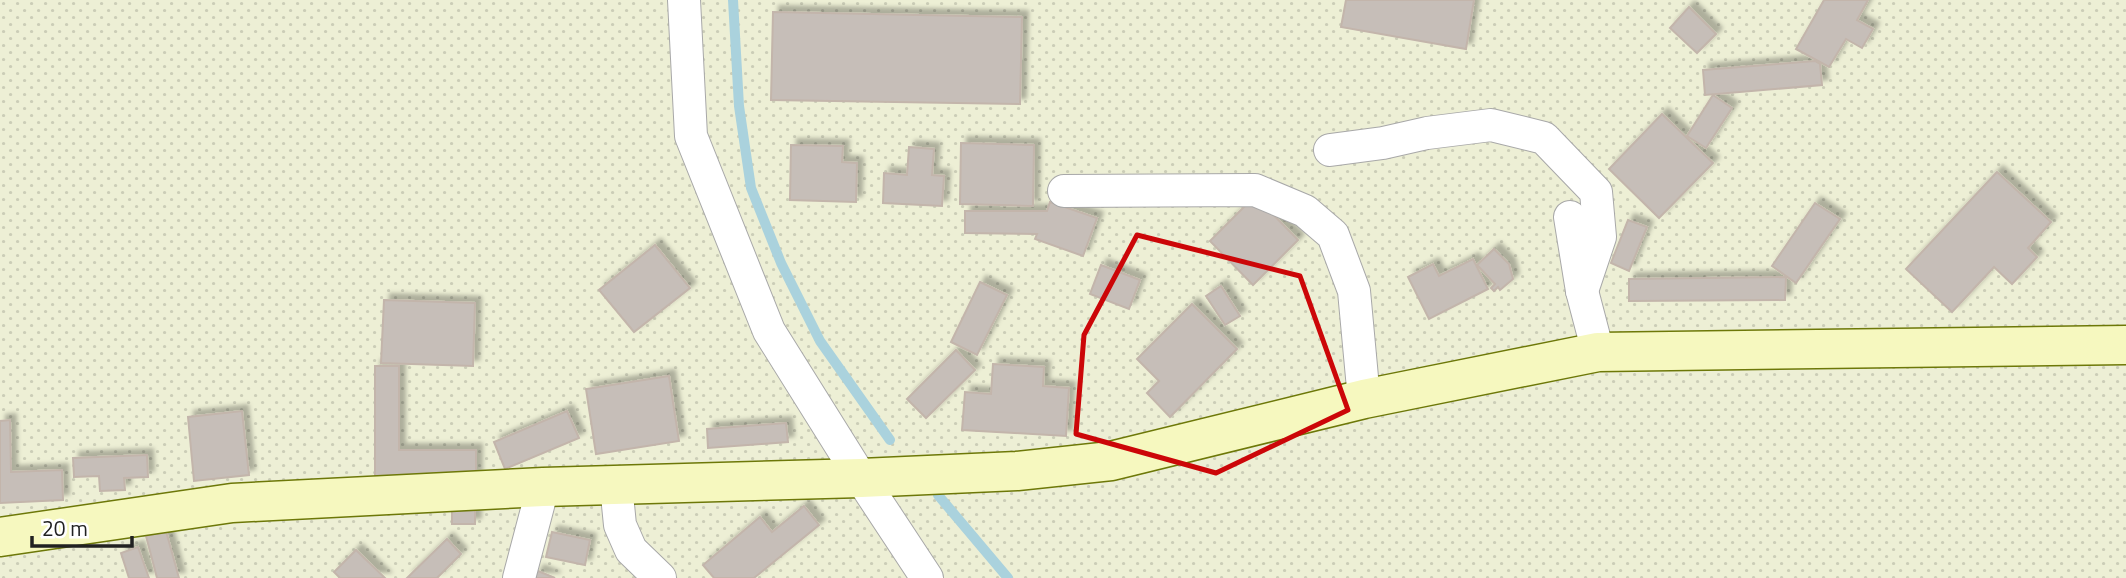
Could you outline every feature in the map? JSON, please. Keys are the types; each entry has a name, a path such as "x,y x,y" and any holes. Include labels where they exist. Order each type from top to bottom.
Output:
{"street":[{"path":"684,0 691,136 769,331 861,478 928,578"},
{"path":"1331,150 1491,125 1544,138 1596,192 1600,237 1582,291"},
{"path":"1064,191 1255,190 1305,211 1333,236 1354,291 1364,399"},
{"path":"1570,218 1582,291 1598,352"},
{"path":"0,537 232,503 543,487 1017,471 1111,461 1364,399 1598,352 2126,345"},
{"path":"616,485 620,525 631,550 660,578"},
{"path":"519,578 543,487"}],"highlighted area":[{"path":"1137,235 1300,276 1348,410 1216,473 1076,434 1084,335"}],"green space":[{"path":"0,0 2126,0 2126,578 0,578"}],"building":[{"path":"1346,0 1474,0 1466,49 1341,27"},
{"path":"1824,0 1868,0 1857,20 1873,29 1862,48 1846,39 1829,67 1796,49"},
{"path":"1689,7 1716,34 1697,53 1670,28"},
{"path":"773,12 1022,17 1020,104 771,100"},
{"path":"1815,61 1820,64 1822,85 1705,95 1703,70"},
{"path":"1713,95 1732,108 1706,148 1687,136"},
{"path":"1662,114 1713,163 1659,218 1609,169"},
{"path":"961,143 1034,145 1033,206 960,204"},
{"path":"791,145 843,146 842,162 857,163 856,202 790,200"},
{"path":"909,147 934,149 932,175 944,176 942,206 883,203 884,173 907,175"},
{"path":"1997,172 2051,222 2028,248 2037,257 2012,284 1994,267 1952,312 1906,269"},
{"path":"1255,196 1298,240 1253,285 1210,241"},
{"path":"1050,202 1097,218 1083,256 1035,239 1037,234 965,233 965,211 1047,211"},
{"path":"1815,203 1840,219 1796,283 1772,266"},
{"path":"1628,220 1647,227 1629,271 1611,263"},
{"path":"655,245 690,288 634,332 599,290"},
{"path":"1494,249 1509,264 1513,279 1500,290 1498,287 1494,291 1491,288 1495,284 1477,265"},
{"path":"1473,259 1488,289 1429,319 1408,277 1433,264 1439,276"},
{"path":"1101,265 1140,280 1129,309 1090,294"},
{"path":"1786,277 1785,300 1629,301 1629,279"},
{"path":"980,282 1007,295 977,355 951,342"},
{"path":"1221,286 1240,316 1225,325 1206,296"},
{"path":"384,300 475,303 473,366 381,363"},
{"path":"1192,304 1237,349 1170,417 1147,393 1159,381 1137,359"},
{"path":"956,350 975,370 926,418 907,399"},
{"path":"993,364 1044,367 1043,386 1069,388 1066,436 962,430 965,392 991,394"},
{"path":"375,366 399,366 399,450 476,450 476,477 375,477"},
{"path":"669,376 679,441 596,454 586,389"},
{"path":"242,411 249,475 194,481 188,417"},
{"path":"567,411 579,438 505,469 494,442"},
{"path":"10,420 11,472 62,470 63,500 0,503 0,421"},
{"path":"786,423 788,442 708,448 707,429"},
{"path":"147,455 148,477 124,478 125,490 100,491 99,476 74,477 73,458"},
{"path":"452,504 475,504 475,524 452,524"},
{"path":"804,506 819,525 754,578 714,578 703,565 760,517 772,532"},
{"path":"166,531 179,578 157,578 146,536"},
{"path":"552,532 590,540 585,565 546,557"},
{"path":"447,539 461,554 437,578 407,578"},
{"path":"138,547 149,578 129,578 121,553"},
{"path":"356,550 385,578 340,578 334,572"},
{"path":"538,571 555,578 534,578"}],"waterway":[{"path":"733,0 739,106 751,188 781,263 820,341 890,440"},
{"path":"938,495 1008,578"}]}
